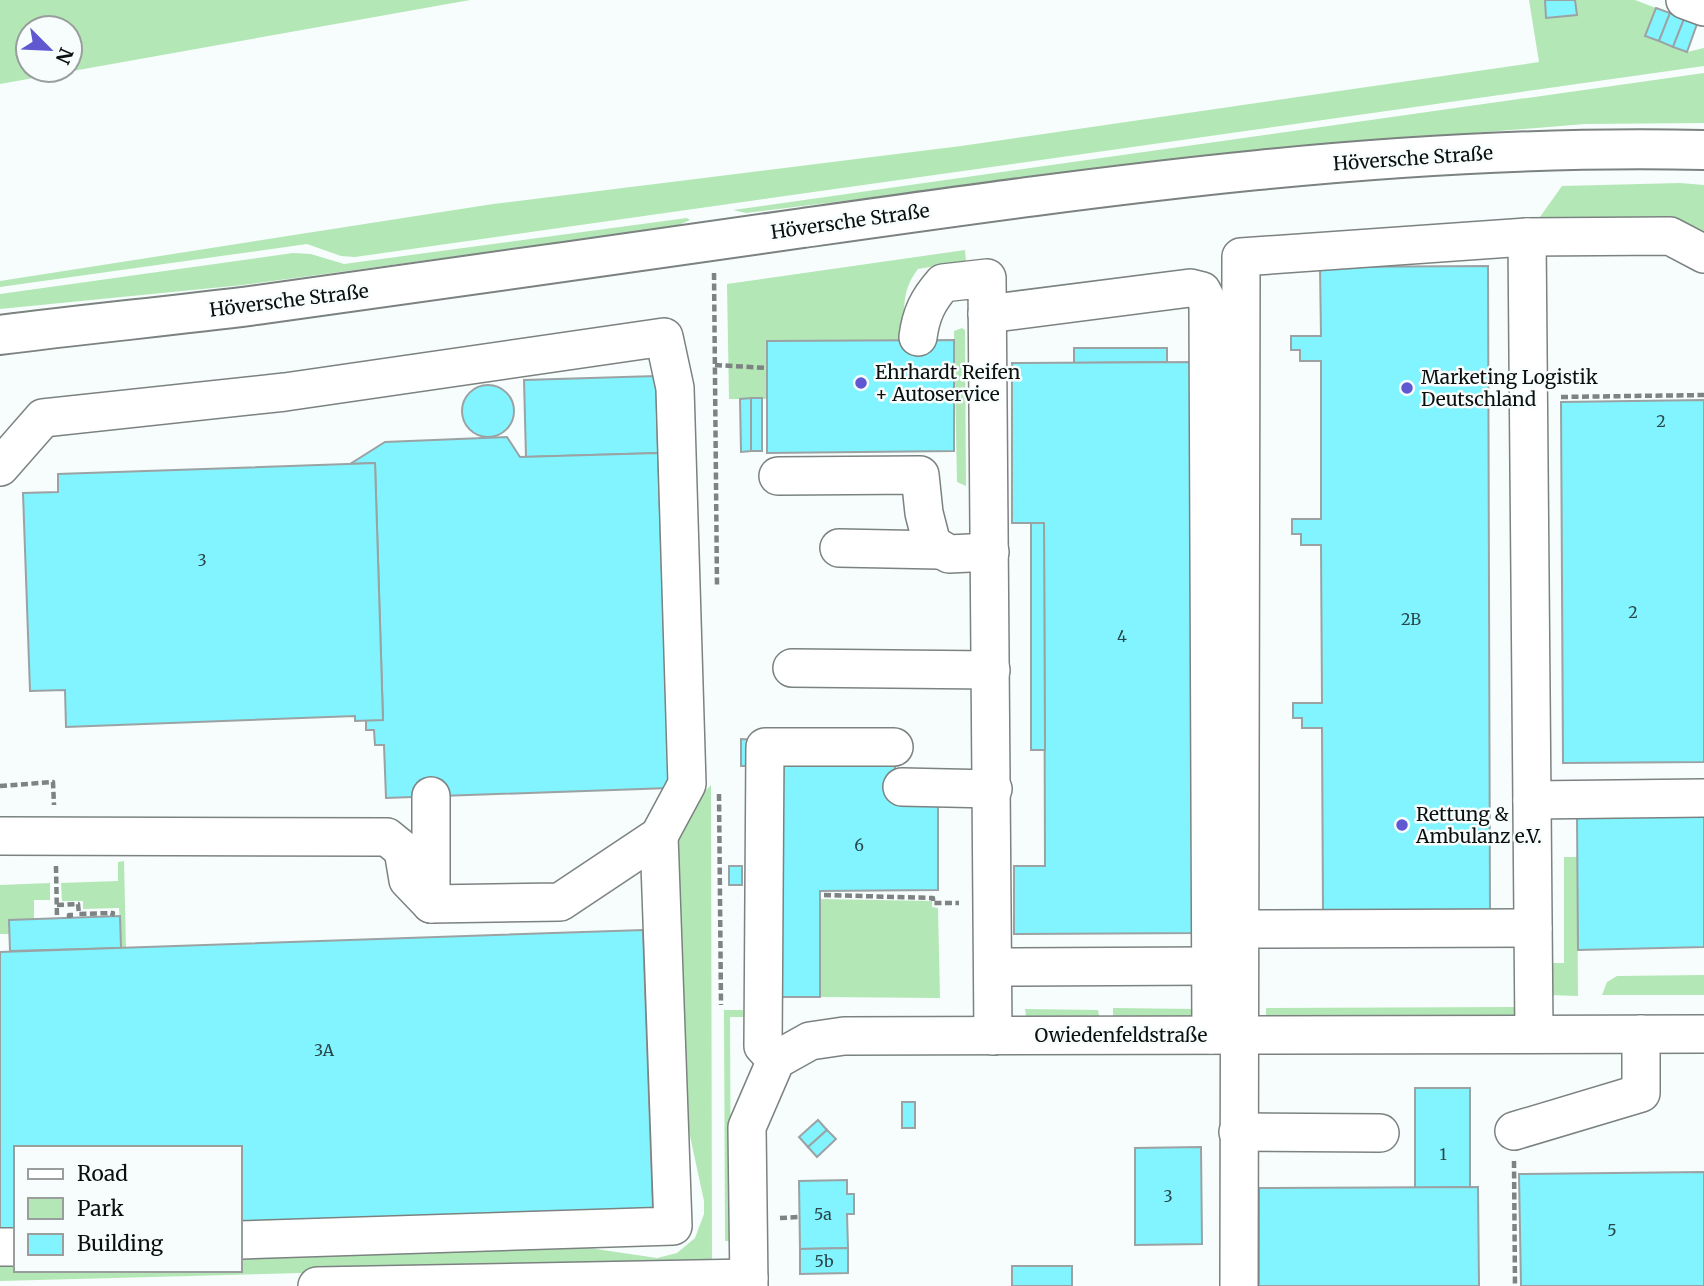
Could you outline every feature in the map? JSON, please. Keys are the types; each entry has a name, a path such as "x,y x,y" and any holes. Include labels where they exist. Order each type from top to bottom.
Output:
{"main road":[{"name":"Höversche Straße","path":"0,335 317,297 986,202 1196,177 1398,158 1528,150 1704,150"}],"street":[{"path":"1685,0 1704,7"},
{"path":"1224,1035 1238,929 1241,257 1527,237 1670,236 1704,254"},
{"path":"1527,237 1534,1034"},
{"path":"918,337 920,317 929,299 943,284 987,278 993,1036"},
{"path":"987,314 1190,288 1202,291 1208,303 1210,967 1224,1035 1238,1132 1239,1286"},
{"path":"0,467 43,418 285,392 664,337 675,388 687,783 659,836 560,902 431,904 408,880 403,850 387,837 0,836"},
{"path":"778,476 920,475 928,532 939,550"},
{"path":"839,548 939,550 965,555 990,552"},
{"path":"792,668 991,670"},
{"path":"317,1286 749,1282 747,1127 776,1060 763,1046 765,747 894,747"},
{"path":"902,787 993,789"},
{"path":"431,796 431,904"},
{"path":"1532,800 1704,798"},
{"path":"242,1240 673,1226 659,836"},
{"path":"1238,929 1534,928"},
{"path":"993,967 1210,967"},
{"path":"1514,1131 1641,1093 1642,1034"},
{"name":"Owiedenfeldstraße","path":"776,1060 810,1041 844,1036 1704,1034"},
{"path":"1238,1132 1380,1133"}],"path":[{"path":"715,365 767,368"},
{"path":"1528,397 1664,399 1704,395"},
{"path":"824,895 933,898 933,903 993,904"},
{"path":"57,905 78,904 77,915"},
{"path":"69,918 69,915 108,915"},
{"path":"1514,1131 1515,1286"},
{"path":"779,1218 799,1217"}],"green space":[{"path":"0,0 470,0 84,69 84,14 14,14 14,81 0,84"},
{"path":"1529,0 1635,0 1656,8 1645,36 1687,52 1704,48 1704,66 355,257 341,256 307,244 0,287 0,281 493,204 961,146 1539,62"},
{"path":"1704,73 1704,123 1585,124 1242,152 746,213 733,210"},
{"path":"1680,183 1704,185 1704,244 1535,224 1562,186"},
{"path":"687,218 690,220 674,227 243,285 0,309 0,294 293,253 311,254 344,264"},
{"path":"965,250 966,261 918,269 912,278 904,303 906,340 767,341 767,399 729,399 727,284"},
{"path":"962,328 965,330 966,486 957,482 954,331"},
{"path":"711,785 712,1262 0,1281 0,1255 14,1255 14,1272 242,1272 242,1248 535,1240 657,1258 677,1253 695,1238 704,1214 704,1201 687,1122 676,823"},
{"path":"1564,857 1577,857 1578,996 1550,995 1543,963 1564,963"},
{"path":"124,861 126,948 121,948 119,908 83,909 83,901 62,901 61,883 118,881 118,862"},
{"path":"50,883 50,900 34,900 34,919 9,920 9,934 0,934 0,885"},
{"path":"820,899 932,901 932,907 938,908 940,998 820,997"},
{"path":"1704,975 1704,995 1602,995 1607,982 1617,976"},
{"path":"1517,1007 1517,1015 1266,1015 1266,1008"},
{"path":"1113,1008 1197,1009 1197,1016 1113,1016"},
{"path":"1025,1009 1098,1010 1099,1016 1026,1016"},
{"path":"724,1010 743,1010 743,1017 730,1017 731,1241 725,1241"}],"building":[{"path":"1545,0 1575,0 1577,15 1546,18"},
{"path":"1656,8 1670,13 1659,41 1645,36"},
{"path":"1670,13 1684,19 1673,47 1659,41"},
{"path":"1684,19 1697,24 1687,52 1673,47"},
{"path":"1488,266 1490,913 1323,914 1322,728 1302,728 1302,718 1293,718 1293,703 1322,703 1321,545 1301,545 1301,534 1292,534 1292,519 1321,519 1321,361 1300,361 1300,350 1291,350 1291,336 1321,336 1320,267"},
{"name":"Ehrhardt Reifen + Autoservice","path":"954,340 954,451 767,453 767,341"},
{"path":"1074,348 1167,348 1167,362 1074,363"},
{"path":"1199,362 1201,933 1014,934 1014,866 1045,866 1044,523 1012,523 1012,363"},
{"path":"656,376 658,453 526,457 524,380"},
{"path":"488,385 498,387 506,393 512,401 512,421 506,429 498,435 488,437 478,435 470,429 464,421 462,411 464,401 470,393 478,387"},
{"path":"751,398 762,398 762,451 751,451"},
{"path":"751,398 751,451 741,452 740,399"},
{"path":"1704,400 1704,762 1563,763 1561,402"},
{"path":"507,437 520,457 658,453 669,788 386,798 384,745 375,745 374,730 366,730 366,720 383,720 375,463 350,464 385,442"},
{"path":"375,463 383,720 355,721 355,716 66,727 65,690 30,691 23,493 58,492 58,474"},
{"path":"1031,523 1044,523 1045,750 1031,750"},
{"path":"741,739 760,740 760,766 741,766"},
{"path":"780,756 895,757 895,799 938,799 938,890 820,891 820,997 781,997"},
{"path":"1704,813 1704,947 1578,950 1577,815"},
{"path":"729,866 742,866 742,885 729,885"},
{"path":"120,916 121,948 10,951 9,920"},
{"path":"643,930 653,1209 242,1224 242,1146 14,1146 14,1231 0,1232 0,952"},
{"path":"1415,1088 1470,1088 1470,1187 1415,1188"},
{"path":"902,1102 915,1102 915,1128 902,1128"},
{"path":"818,1120 827,1130 808,1147 799,1137"},
{"path":"827,1130 836,1139 817,1157 808,1147"},
{"path":"1201,1147 1202,1244 1135,1245 1135,1148"},
{"path":"1704,1172 1704,1286 1521,1286 1519,1174"},
{"path":"847,1180 847,1194 854,1194 854,1214 847,1214 848,1248 800,1249 799,1181"},
{"path":"1478,1187 1479,1286 1259,1286 1259,1188"},
{"path":"848,1248 848,1273 800,1274 800,1249"},
{"path":"1012,1266 1072,1266 1072,1286 1012,1286"}],"place":[{"name":"Ehrhardt Reifen + Autoservice","path":"861,383"},
{"name":"Marketing Logistik Deutschland","path":"1407,388"},
{"name":"Rettung & Ambulanz e.V.","path":"1402,825"}]}
